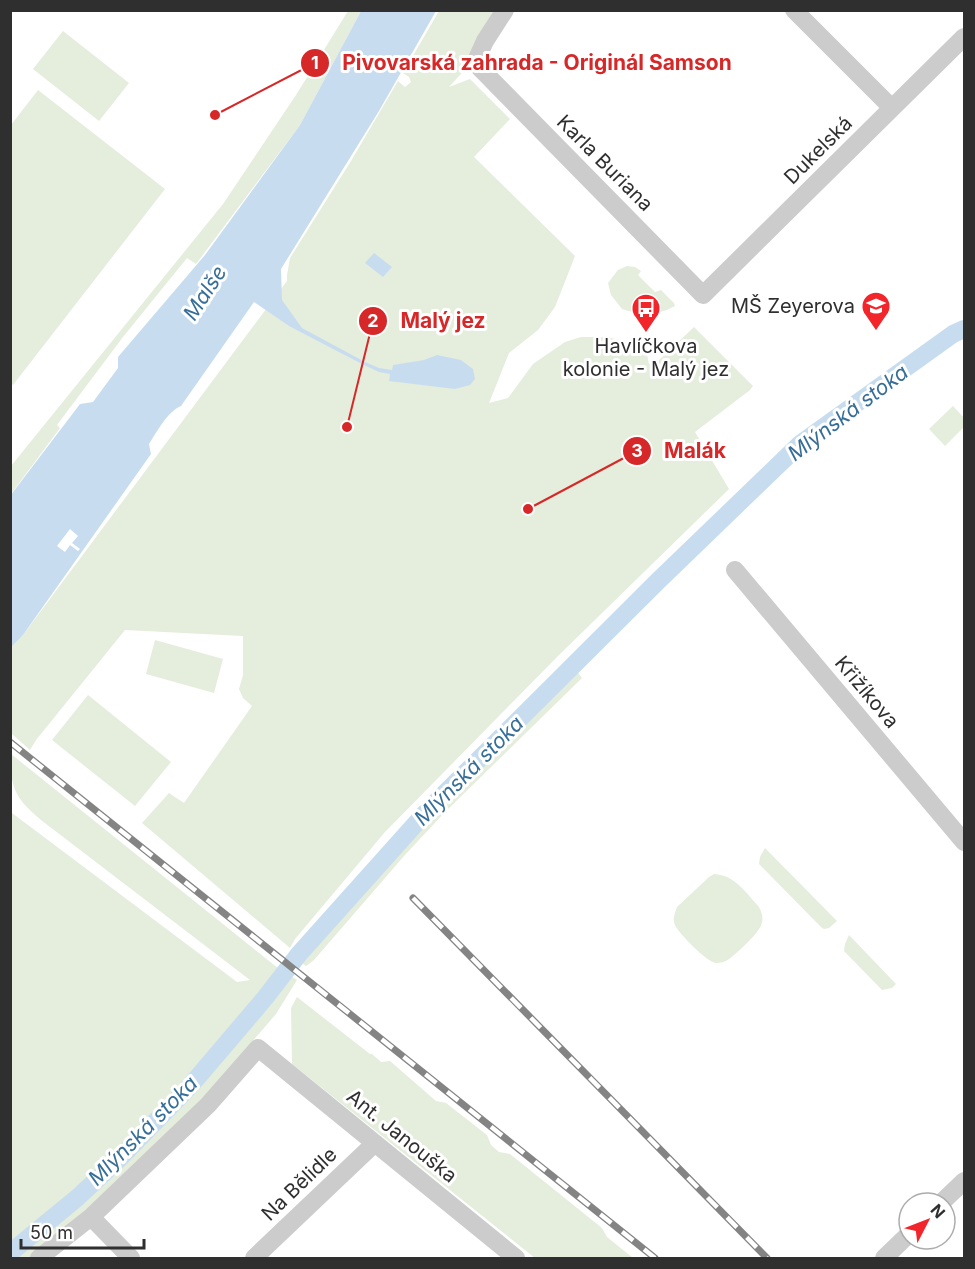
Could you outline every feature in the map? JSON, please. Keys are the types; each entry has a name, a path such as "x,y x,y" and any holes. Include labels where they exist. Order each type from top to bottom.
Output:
{"street":[{"name":"Karla Buriana","path":"505,10 485,41 475,63 703,295"},
{"path":"794,10 892,108"},
{"name":"Dukelská","path":"703,295 964,37"},
{"name":"Křižíkova","path":"735,570 964,842"},
{"name":"Ant. Janouška","path":"91,1217 208,1104 258,1048 516,1258"},
{"name":"Na Bělidle","path":"254,1258 375,1143"},
{"path":"39,1258 91,1217 131,1258"},
{"path":"884,1258 897,1246"}],"green space":[{"path":"348,11 361,11 300,125 196,264 187,258 123,337 57,425 60,428 11,494 11,466 223,204 296,95"},
{"path":"439,11 494,11 468,56 470,64 449,87 470,79 510,119 474,157 575,256 555,307 538,330 509,353 489,403 508,398 533,364 565,342 581,337 606,337 645,345 649,364 654,365 694,327 753,386 695,432 729,489 558,656 385,832 295,939 290,948 142,823 169,793 184,803 252,706 243,698 239,689 243,675 243,636 125,630 30,750 11,733 10,647 23,635 287,281 290,258 398,81 405,87 411,82 409,77 403,73"},
{"path":"63,31 129,83 99,121 33,69"},
{"path":"38,90 165,189 13,385 10,383 11,125"},
{"path":"627,266 641,271 638,275 655,292 661,290 675,306 662,312 648,314 622,309 611,295 608,283 618,270"},
{"path":"953,406 964,418 964,427 945,446 929,429"},
{"path":"155,640 223,659 214,693 146,674"},
{"path":"576,670 582,678 445,812 314,960 306,966 300,962 451,794"},
{"path":"88,695 171,762 135,806 52,740"},
{"path":"11,754 279,969 191,1079 150,1124 89,1181 11,1244 11,808 12,813 237,982 250,980 32,812 20,798 13,784"},
{"path":"765,848 837,921 829,928 821,927 759,864"},
{"path":"714,874 728,878 740,886 759,907 762,914 762,923 752,938 727,960 716,963 706,958 687,941 674,920 677,907"},
{"path":"849,935 896,984 892,988 882,990 844,951"},
{"path":"291,976 297,980 276,1014 201,1101 54,1240 29,1258 11,1258 104,1177 202,1077"},
{"path":"297,997 381,1062 390,1061 436,1101 446,1103 487,1135 491,1145 499,1152 510,1154 602,1228 607,1237 633,1258 535,1258 292,1064 291,1008"}],"water":[{"name":"Malše","path":"361,11 436,11 379,111 281,269 282,300 302,328 379,368 392,370 393,365 424,360 437,355 461,360 473,369 475,379 470,385 455,389 389,381 390,374 364,365 289,326 254,302 181,406 163,423 149,444 151,454 23,635 11,647 10,496 80,404 93,402 118,368 118,357 205,255 300,125"},
{"path":"374,253 392,267 383,277 365,263"}],"pier":[{"path":"70,529 78,536 72,543 80,549 78,551 70,545 65,552 57,546"}],"waterway":[{"name":"Mlýnská stoka","path":"10,1253 77,1198 119,1159 191,1085 299,954 428,810 658,581 800,444 953,334 964,329"}],"railway":[{"path":"10,742 655,1258"},
{"path":"413,898 767,1258"}],"place":[{"name":"Pivovarská zahrada - Originál Samson","path":"215,115"},
{"name":"MŠ Zeyerova","path":"876,332"},
{"name":"Havlíčkova kolonie - Malý jez","path":"646,334"},
{"name":"Malý jez","path":"347,427"},
{"name":"Malák","path":"528,509"}]}
